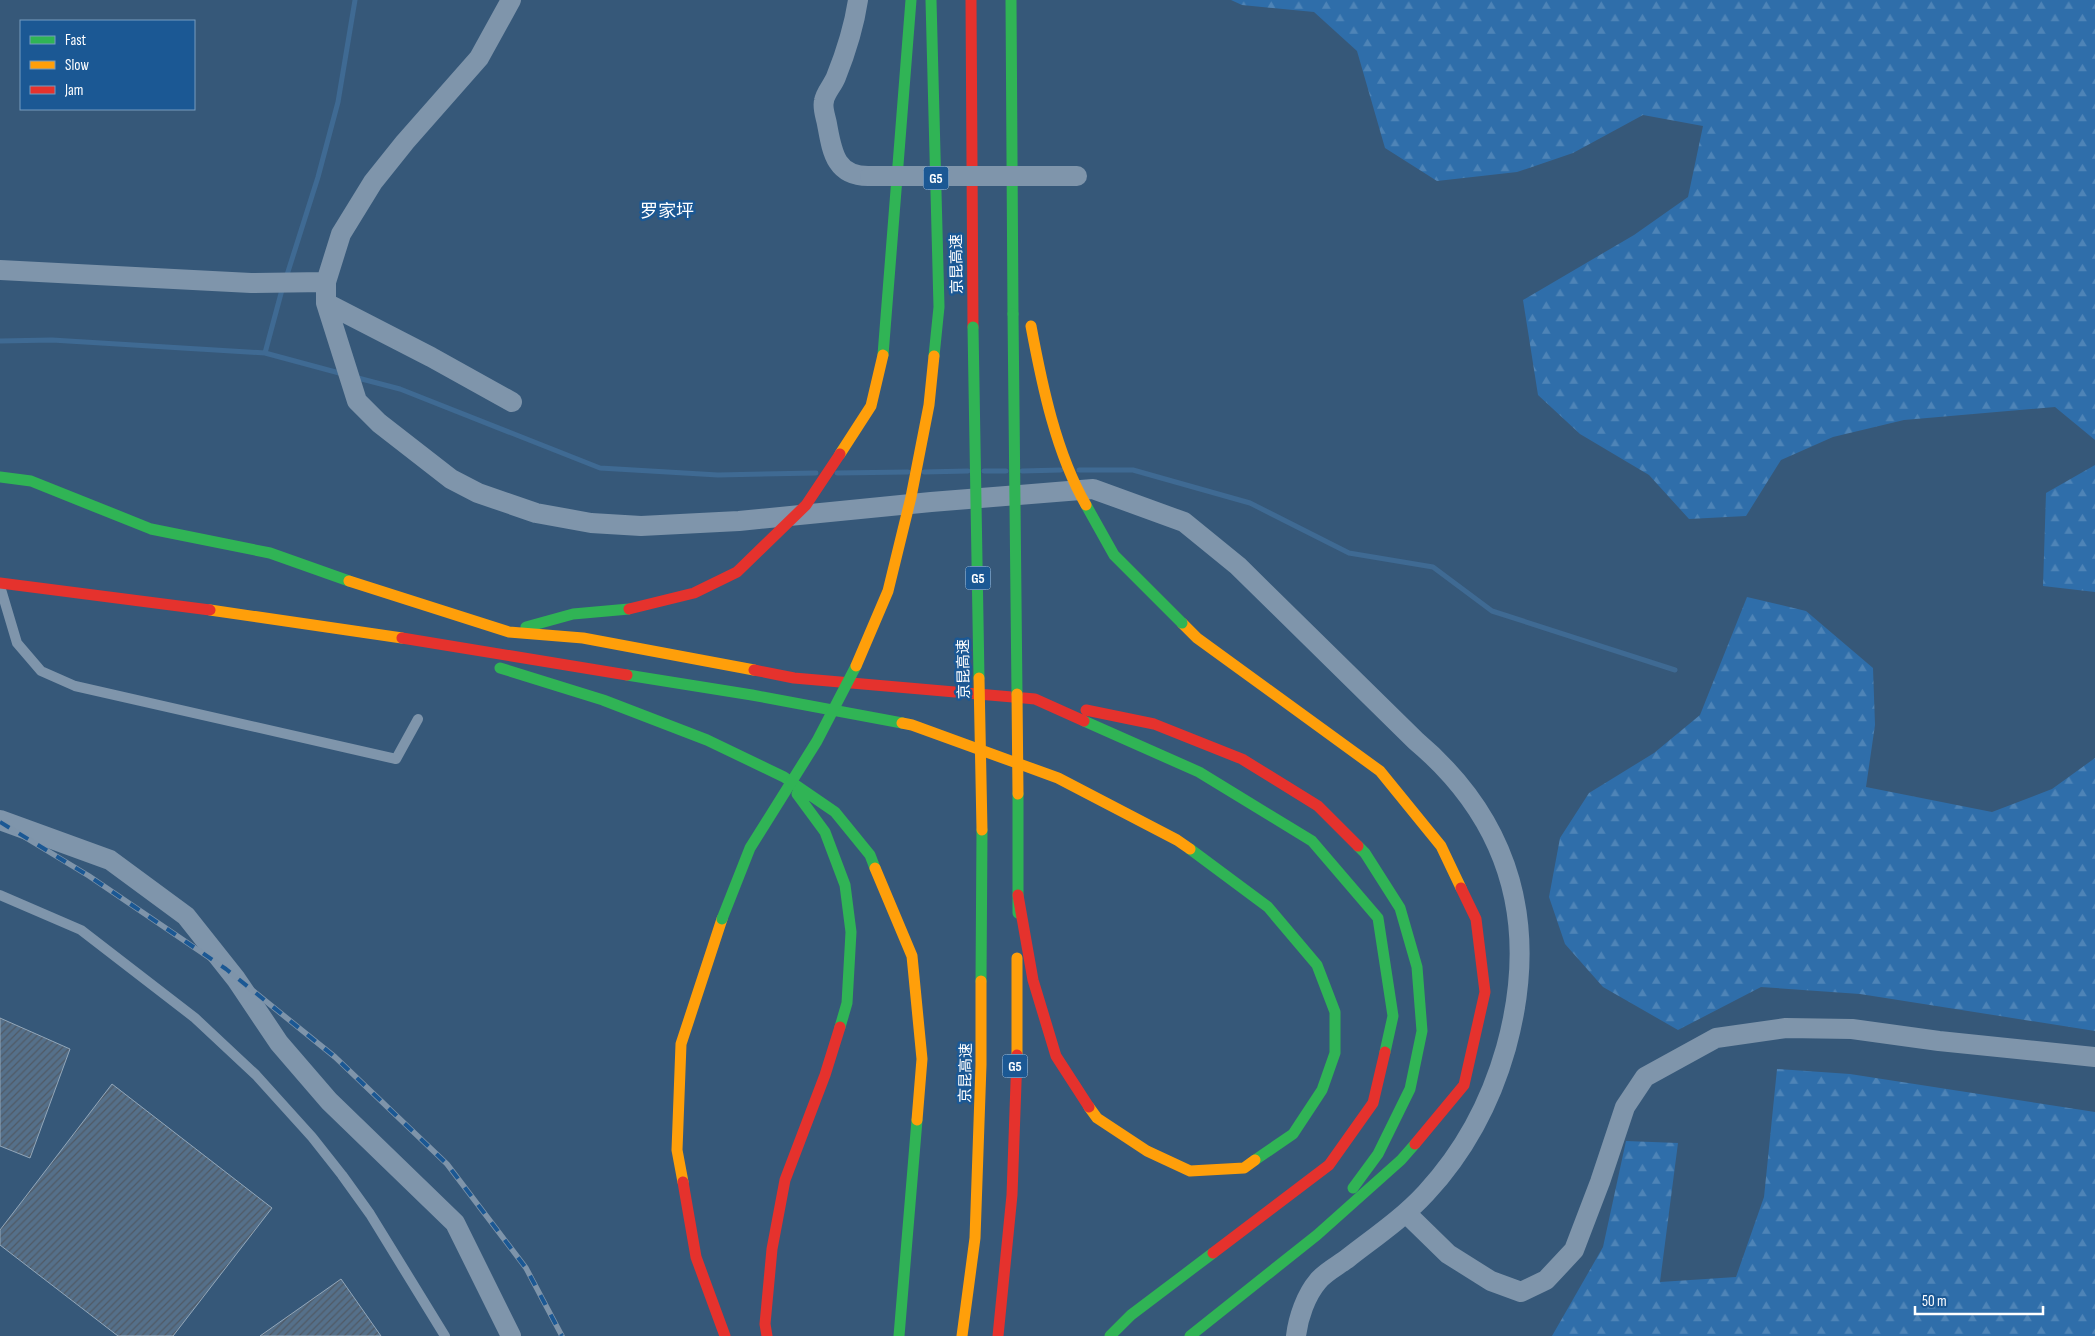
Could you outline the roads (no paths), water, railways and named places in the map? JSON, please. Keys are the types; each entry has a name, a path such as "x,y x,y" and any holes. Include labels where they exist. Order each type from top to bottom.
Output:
{"highway":[{"path":"509,632 573,614 630,609 694,593 737,572 806,505 871,406 884,355 911,0"},
{"name":"G5","path":"724,1336 696,1257 677,1150 681,1044 722,919 750,848 817,741 852,676 888,591 911,497 927,414 939,307 931,0"},
{"name":"京昆高速","path":"962,1336 975,1238 982,1065 982,830 973,326 971,0"},
{"name":"G5","path":"998,1336 1006,1277 1017,1021 1018,794 1011,0"},
{"path":"1012,228 1024,291"},
{"path":"1030,322 1045,398 1076,488 1114,555 1196,638 1380,770 1441,846 1476,919 1485,992 1464,1085 1402,1160 1317,1235 1190,1336"},
{"path":"0,477 31,481 151,529 270,553 328,574 509,632 583,638 794,678 1035,699 1154,724 1242,758 1318,806 1366,853 1400,908 1417,967 1422,1031 1410,1089 1378,1154 1317,1235"},
{"path":"0,585 153,602 403,638 752,694 912,725 1058,778 1177,840 1268,907 1317,965 1335,1012 1335,1053 1322,1090 1293,1134 1244,1168 1190,1171 1147,1151 1097,1118 1056,1056 1033,980 1018,895"},
{"path":"403,638 603,700 707,740 784,777 835,812 870,855 912,956 922,1059 900,1336"},
{"path":"1035,699 1199,772 1312,842 1378,918 1393,1016 1373,1103 1329,1165 1131,1315 1110,1336"},
{"path":"767,1336 764,1324 772,1249 785,1180 826,1075 847,1003 851,932 845,885 825,832 784,777"}],"street":[{"path":"511,0 479,58 405,142 373,182 341,234 326,282 326,303 357,401 379,423 451,479 507,504 536,513 583,522 641,526 738,521 931,502 1093,489 1184,522 1238,566 1452,775 1482,816 1504,861 1516,908 1520,955 1516,1002 1508,1041 1492,1088 1464,1142 1432,1185 1406,1213 1318,1280 1298,1317 1296,1336"},
{"path":"858,0 844,58 823,102 831,146 842,168 856,175 870,176 1077,176"},
{"path":"0,270 251,283 326,282"},
{"path":"326,303 432,357 512,402"},
{"path":"0,820 110,860 186,916 236,978 279,1043 329,1102 455,1223 511,1336"},
{"path":"1406,1213 1448,1254 1491,1280 1521,1292 1546,1280 1574,1250 1600,1182 1625,1107 1645,1077 1716,1038 1786,1028 1852,1029 1939,1041 2095,1058"}],"lane":[{"path":"0,585 17,643 41,671 75,686 396,759 418,719"},
{"path":"0,895 81,930 195,1018 256,1075 312,1137 342,1175 370,1214 445,1336"}],"waterway":[{"path":"286,278 318,177 338,102 355,0"},
{"path":"265,353 283,286"},
{"path":"0,341 52,340 265,353 343,374"},
{"path":"354,377 400,389 600,468 718,475 816,473"},
{"path":"1022,471 1061,470"},
{"path":"1079,470 1133,470 1250,503 1349,553 1433,567 1492,611 1675,670"},
{"path":"924,472 968,471"},
{"path":"984,471 1006,471"},
{"path":"837,473 908,472"}],"railway":[{"path":"0,822 89,876 226,969 335,1057 447,1164 526,1268 562,1336"}],"district":[{"name":"罗家坪","path":"667,211"}]}
